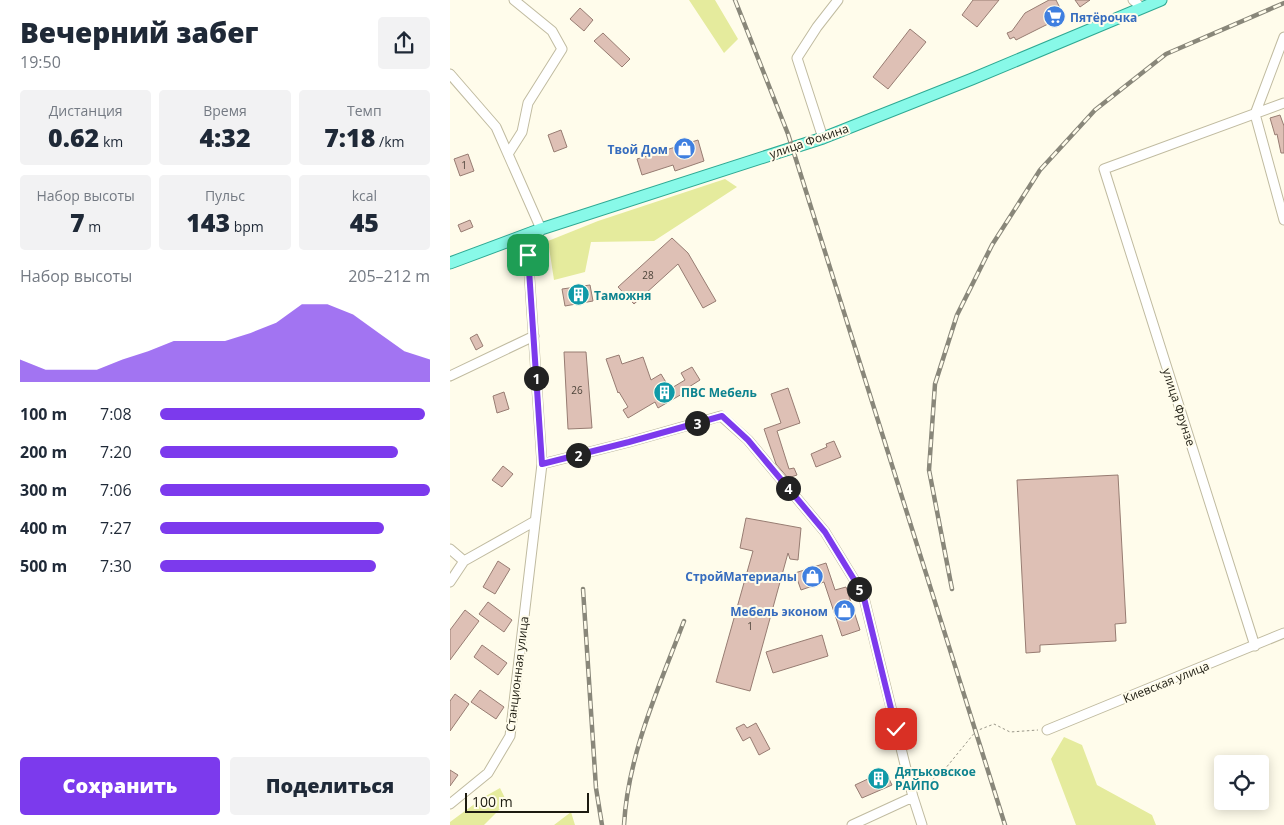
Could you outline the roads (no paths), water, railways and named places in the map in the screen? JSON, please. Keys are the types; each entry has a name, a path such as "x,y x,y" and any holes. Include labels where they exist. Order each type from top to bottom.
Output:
{"main road":[{"name":"улица Фокина","path":"450,263 541,229 823,138 981,75 1138,4 1161,0"}],"street":[{"path":"508,154 522,132 528,104 562,49 552,31 514,0"},
{"path":"823,138 797,58 817,27 838,0"},
{"path":"1284,37 1255,114 1284,220"},
{"path":"450,74 496,127 541,229"},
{"path":"1255,114 1284,103"},
{"name":"улица Фрунзе","path":"1255,114 1104,169 1255,646"},
{"name":"Станционная улица","path":"450,804 488,773 510,736 542,464 528,255 541,229"},
{"path":"450,376 534,336"},
{"path":"542,464 722,416 748,440 825,532 863,594 913,796 922,825"},
{"path":"450,582 464,561 535,521"},
{"path":"450,549 464,561"},
{"name":"Киевская улица","path":"1047,730 1284,633"},
{"path":"852,825 913,796"}],"railway":[{"path":"735,0 788,134 1005,825"},
{"path":"952,589 929,470 935,384 957,315 992,245 1040,170 1095,110 1166,54 1284,3"},
{"path":"583,589 596,788 602,825"},
{"path":"624,825 627,799 638,747 655,696 684,621"}],"place":[{"name":"Пятёрочка","path":"1054,17"},
{"name":"Твой Дом","path":"684,149"},
{"name":"Таможня","path":"578,295"},
{"name":"ПВС Мебель","path":"665,392"},
{"name":"СтройМатериалы","path":"813,576"},
{"name":"Мебель эконом","path":"844,611"},
{"name":"Дятьковское РАЙПО","path":"879,778"}]}
